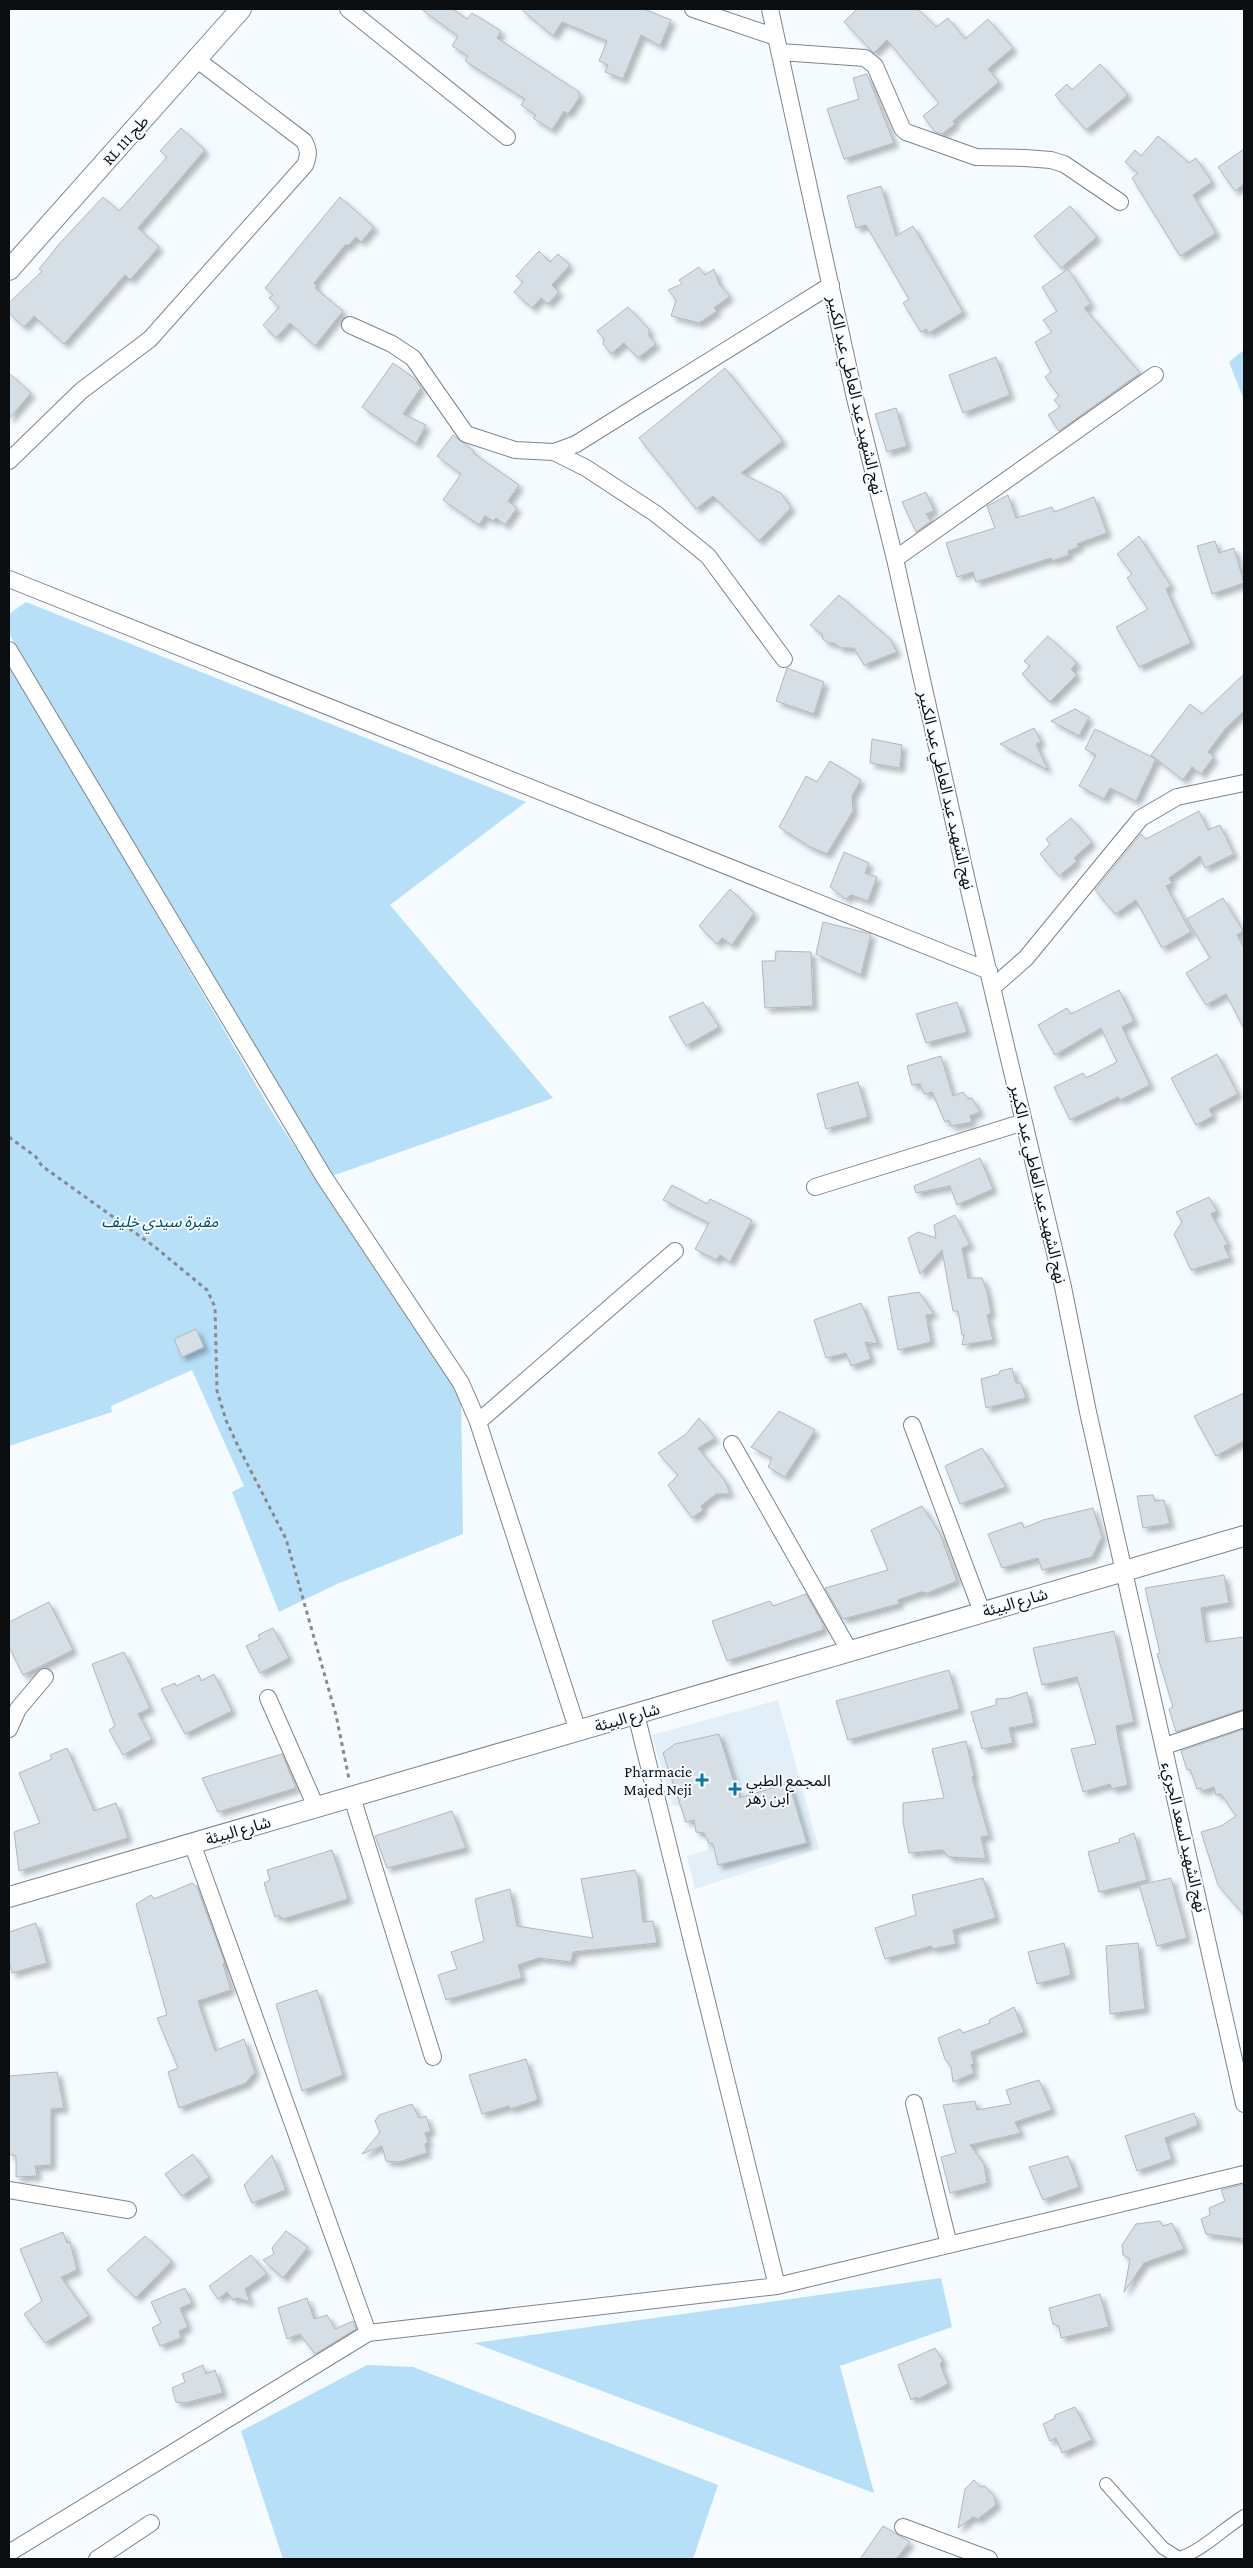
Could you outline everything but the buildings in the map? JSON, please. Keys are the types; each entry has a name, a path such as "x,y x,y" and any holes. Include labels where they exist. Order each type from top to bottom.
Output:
{"street":[{"name":"RL طج 111","path":"9,270 241,9"},
{"path":"348,9 507,137"},
{"path":"693,9 778,45 865,58 875,66 902,128 906,132 976,157 1051,160 1064,164 1120,202"},
{"name":"نهج الشهيد عبد العاطي عبد الكبير","path":"770,9 855,398 895,559 1126,1571"},
{"path":"9,461 81,392 150,339 305,164 309,156 308,148 304,141 196,59"},
{"path":"350,325 392,344 413,358 466,434 514,450 554,452 576,444 831,285"},
{"path":"895,559 1155,375"},
{"path":"554,452 586,468 656,514 708,556 784,659"},
{"path":"9,579 989,970"},
{"path":"9,650 324,1177 461,1383 478,1422 578,1731"},
{"path":"993,987 1026,958 1141,818 1177,797 1244,783"},
{"path":"816,1187 1024,1122"},
{"path":"478,1422 676,1251"},
{"path":"912,1425 982,1612"},
{"path":"732,1444 849,1650"},
{"name":"شارع البيئة","path":"9,1896 1244,1536"},
{"name":"نهج الشهيد لسعد الجريء","path":"1126,1571 1244,2104"},
{"path":"9,1729 18,1709 45,1677"},
{"path":"268,1698 316,1807"},
{"path":"636,1714 777,2286"},
{"path":"1164,1746 1244,1719"},
{"path":"352,1797 433,2057"},
{"path":"192,1843 368,2333"},
{"path":"914,2103 949,2245"},
{"path":"9,2553 368,2333 777,2286 1244,2174"},
{"path":"9,2190 128,2210"},
{"path":"1106,2484 1163,2548 1179,2558 1192,2554 1222,2530 1244,2516"},
{"path":"97,2559 151,2523"},
{"path":"903,2527 989,2559"}],"path":[{"path":"9,1137 36,1157 42,1166 155,1246 207,1290 212,1299 214,1307 217,1391 233,1436 286,1539 336,1715 352,1797"}],"shaded area":[{"name":"المجمع الطبي ابن زهر","path":"778,1700 819,1849 695,1889 687,1856 708,1850 707,1838 696,1832 694,1820 684,1823 681,1807 672,1805 652,1735"}],"green space":[{"path":"1244,350 1244,400 1229,362"},
{"path":"26,602 526,802 390,905 553,1098 332,1176 9,634 9,614"},
{"name":"مقبرة سيدي خليف","path":"9,662 272,1112 385,1285 461,1396 463,1534 337,1584 279,1612 232,1492 244,1486 192,1370 111,1406 112,1412 9,1446"},
{"path":"941,2278 952,2327 840,2366 874,2493 474,2343"},
{"path":"367,2365 413,2367 718,2485 693,2559 283,2559 241,2431"}],"place":[{"name":"Pharmacie Majed Neji","path":"702,1780"},
{"name":"المجمع الطبي ابن زهر","path":"735,1789"}]}
